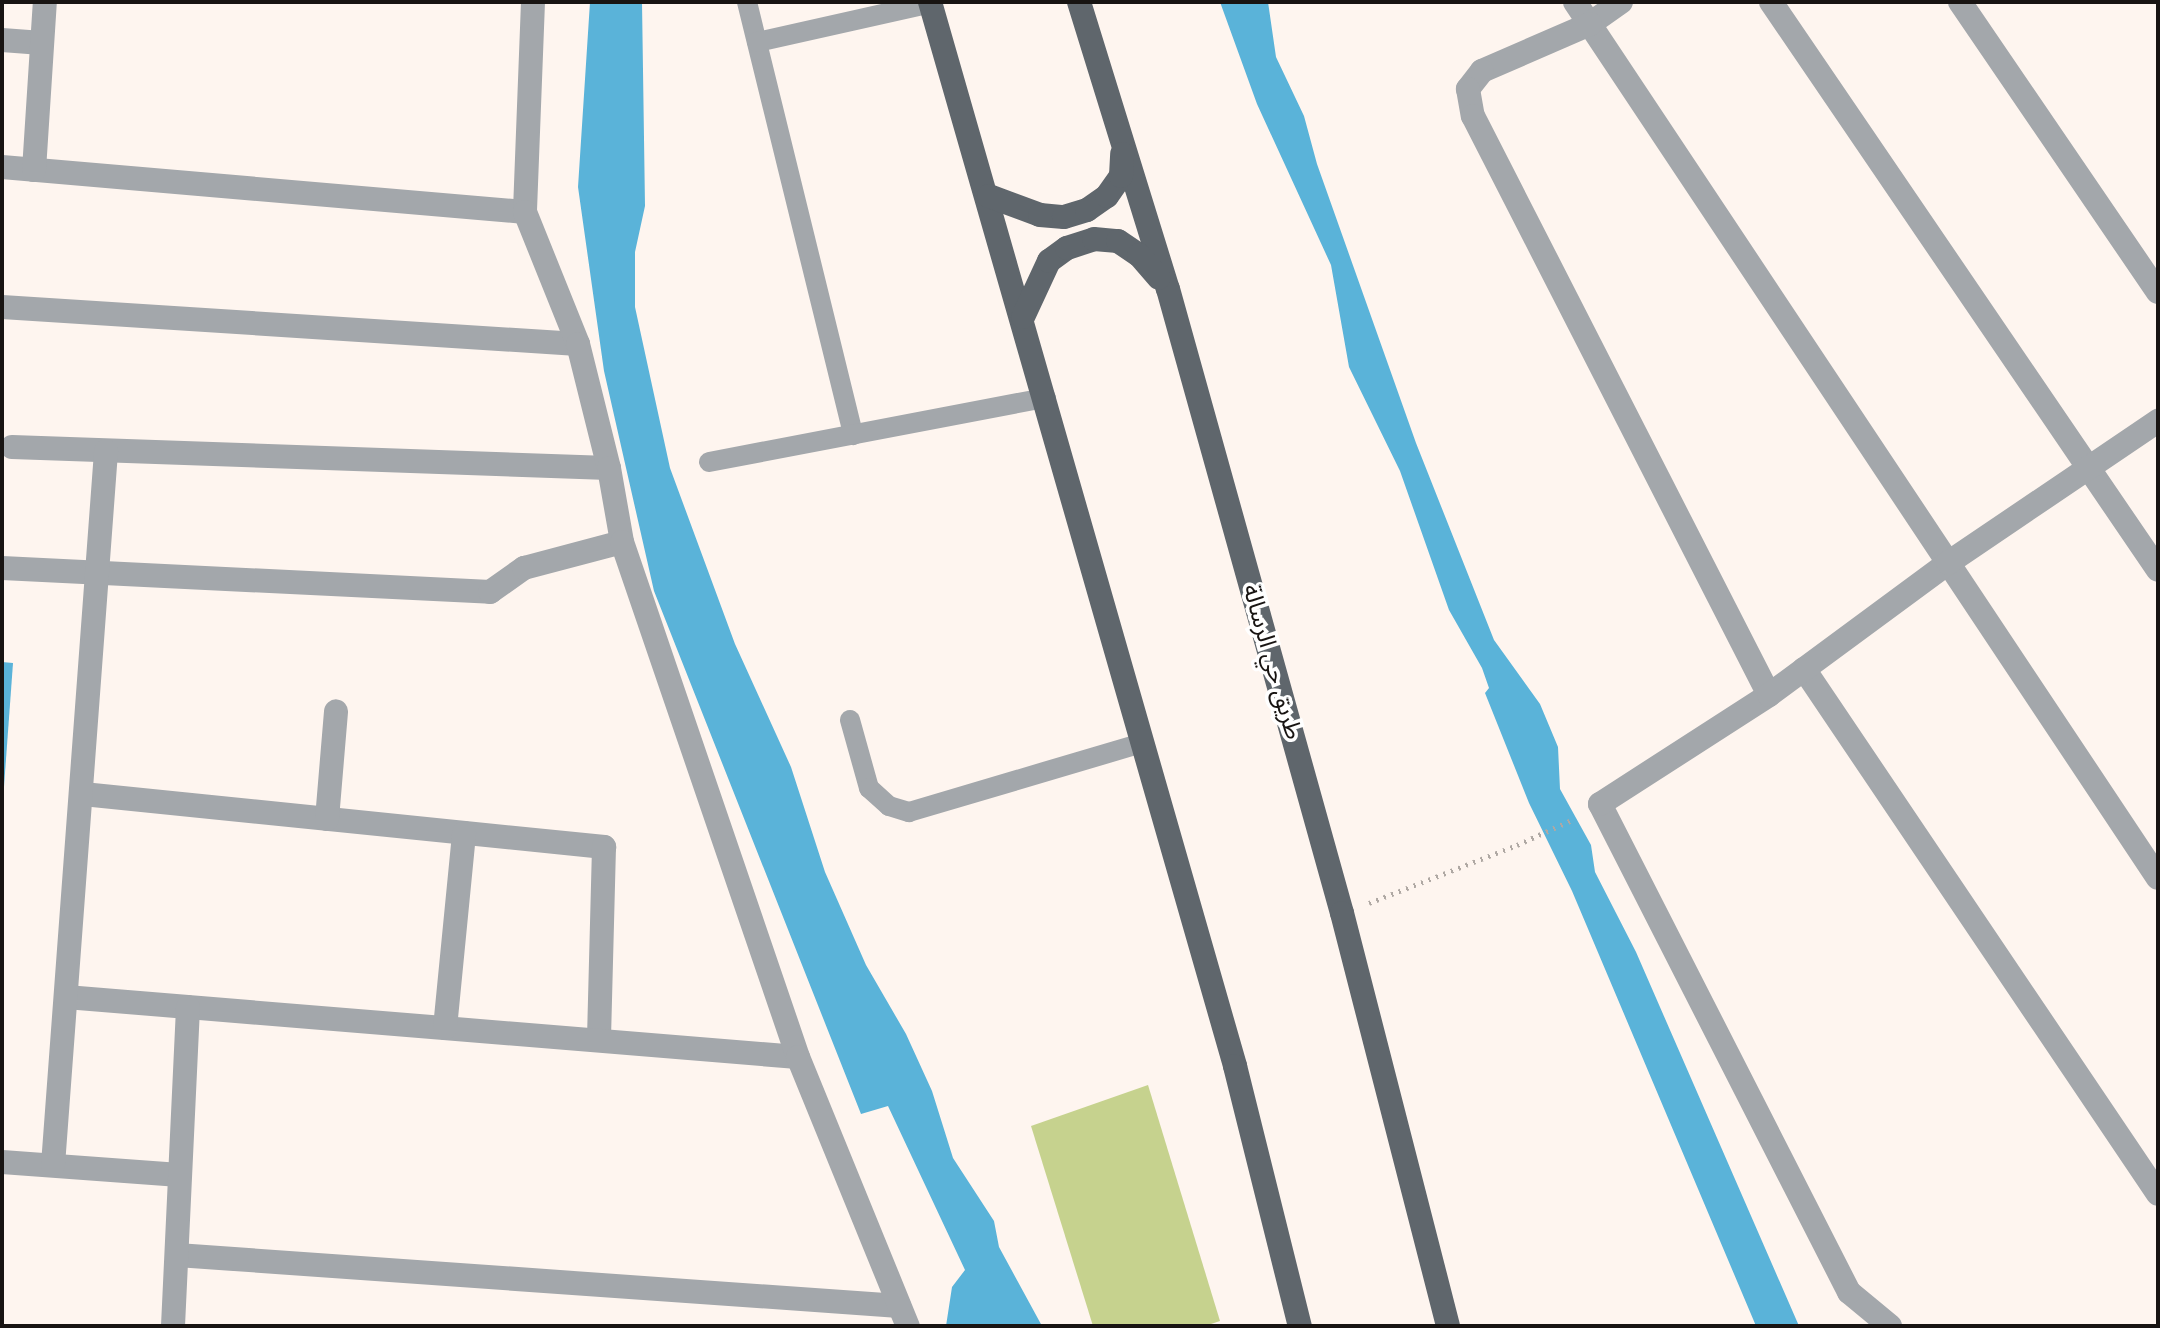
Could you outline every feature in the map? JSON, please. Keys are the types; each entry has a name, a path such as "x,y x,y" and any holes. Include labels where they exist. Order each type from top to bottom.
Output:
{"main road":[{"name":"طريق حي الرسالة","path":"1079,2 1168,289 1342,913 1448,1326"},
{"path":"931,3 989,196 1235,1066 1300,1326"},
{"path":"989,196 1040,215 1064,217 1087,210 1107,196 1121,176 1123,149"},
{"path":"1023,317 1049,261 1067,248 1094,239 1118,241 1139,255 1168,289"}],"street":[{"path":"34,170 45,2"},
{"path":"177,1255 903,1316 798,1057 622,542 609,468 578,344 525,212 533,2"},
{"path":"1575,2 2158,878"},
{"path":"1621,2 1590,24 1482,71 1468,89 1473,116 1769,695"},
{"path":"1771,2 2158,570"},
{"path":"1960,2 2158,292"},
{"path":"2,40 42,43"},
{"path":"2,167 525,212"},
{"path":"2,307 578,344"},
{"path":"1890,1326 1849,1292 1600,804 1769,695 1948,563 2158,421"},
{"path":"12,447 609,468"},
{"path":"53,1165 83,794 106,451"},
{"path":"2,568 490,592 524,568 622,542"},
{"path":"1804,669 2158,1194"},
{"path":"327,819 336,711"},
{"path":"83,794 604,847 599,1040"},
{"path":"445,1028 464,833"},
{"path":"66,997 798,1057"},
{"path":"173,1326 188,1007"},
{"path":"2,1162 180,1175"}],"lane":[{"path":"747,2 853,435"},
{"path":"757,42 931,3"},
{"path":"709,462 1046,398"},
{"path":"850,720 869,788 889,806 909,812 1142,743"}],"path":[{"path":"1342,913 1517,845 1588,812"}],"green space":[{"path":"1148,1085 1220,1321 1205,1326 1093,1326 1031,1126"}],"water":[{"path":"590,2 642,2 645,206 635,252 635,307 670,468 735,644 791,767 825,872 866,965 906,1034 932,1091 953,1158 994,1221 999,1247 1042,1326 946,1326 952,1287 965,1270 888,1106 861,1114 654,591 604,371 578,187"},
{"path":"1220,2 1268,2 1276,57 1304,116 1317,164 1416,443 1494,640 1540,704 1558,747 1560,789 1591,845 1595,872 1636,952 1799,1326 1756,1326 1572,891 1529,803 1485,693 1489,688 1482,668 1449,610 1400,471 1349,367 1331,265 1257,104"},
{"path":"2,662 13,663 2,814"}]}
